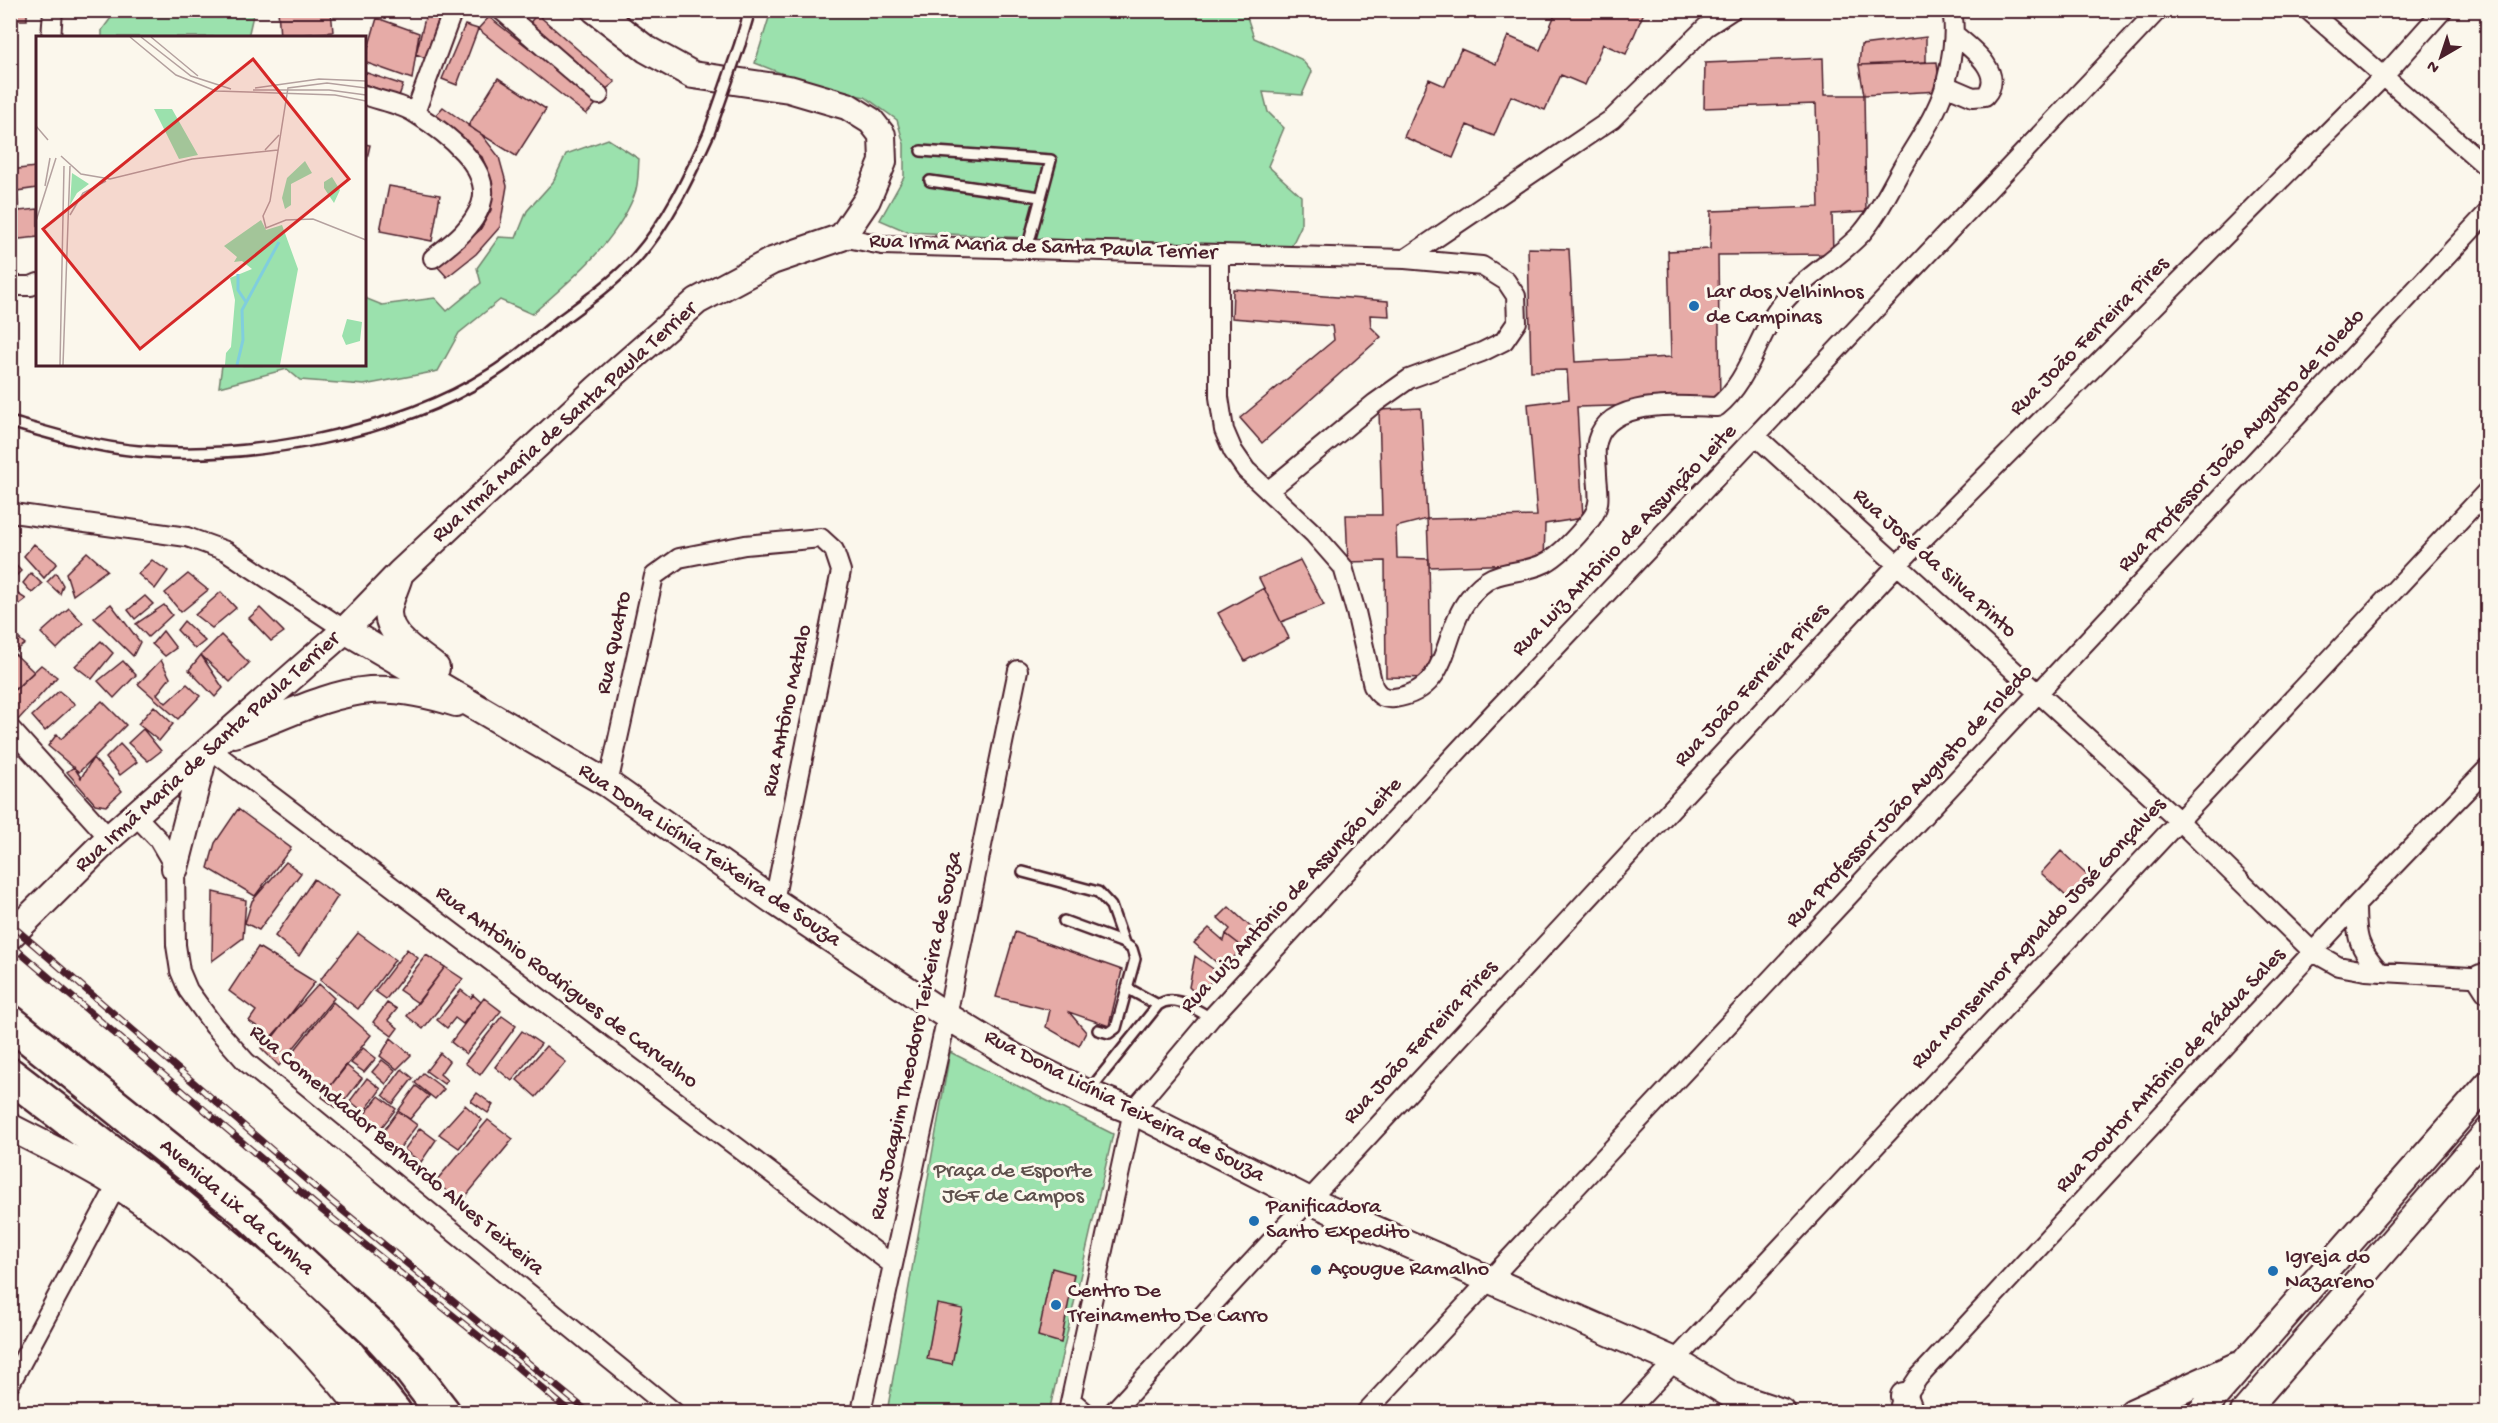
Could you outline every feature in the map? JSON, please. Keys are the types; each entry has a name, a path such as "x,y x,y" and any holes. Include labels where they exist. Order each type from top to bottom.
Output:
{"highway":[{"name":"Avenida Lix da Cunha","path":"10,1022 247,1212 379,1335 410,1369 444,1413"},
{"name":"Avenida Lix da Cunha","path":"10,1075 169,1197 278,1288 348,1355 393,1413"},
{"path":"198,1242 278,1288"},
{"path":"310,1318 373,1413"}],"main road":[{"path":"595,10 646,49 693,75 789,89 847,106 871,121 882,135 883,162 867,200 842,237"},
{"name":"Rua Irmã Maria de Santa Paula Terrier","path":"10,936 110,838 345,630 400,573 598,388 697,301 772,261 842,237"},
{"path":"400,573 388,612 393,631 488,714"},
{"name":"Rua Dona Licínia Teixeira de Souza","path":"345,630 608,784 774,901 947,1016 1016,1058 1087,1093 1133,1111 1308,1200 1675,1361 1728,1394 1750,1413"},
{"path":"175,868 213,747 333,698 370,690 441,699 488,714"},
{"path":"2201,1413 2487,1084"},
{"path":"10,1127 117,1185 198,1242 236,1274 291,1328 343,1385 364,1413"},
{"path":"2244,1413 2487,1131"},
{"path":"2133,1413 2242,1364"},
{"path":"1728,1394 1782,1413"}],"street":[{"path":"51,36 52,10"},
{"path":"415,113 453,10"},
{"path":"501,10 599,95"},
{"path":"1405,259 1612,119 1706,27 1731,10"},
{"path":"1219,254 1219,397 1224,430 1233,451 1246,470 1314,534 1343,567 1377,693 1386,699 1397,698 1428,685 1436,673 1467,600 1478,588 1497,575 1546,562 1576,536 1593,516 1599,501 1596,447 1601,432 1611,418 1627,410 1684,406 1716,407 1738,387 1769,323 1788,297 1862,232 1937,108 1946,85 1954,34 1954,19 1951,10"},
{"name":"Rua Luiz Antônio de Assunção Leite","path":"1133,1111 1210,1018 1486,721 1757,437 2158,10"},
{"path":"2308,10 2487,168"},
{"name":"Rua João Ferreira Pires","path":"1113,1413 1899,563 2384,76 2444,10"},
{"path":"1946,85 1973,97 1985,96 1992,89 1986,63 1954,34"},
{"path":"366,96 415,113 469,156 478,174 483,189 482,202 467,230 433,258"},
{"name":"Rua Professor João Augusto de Toledo","path":"1366,1413 2487,212"},
{"name":"Rua Irmã Maria de Santa Paula Terrier","path":"842,237 882,245 1405,259 1482,266 1506,281 1516,296 1517,322 1504,341 1482,352 1409,379 1374,403 1268,491"},
{"path":"10,286 36,284"},
{"name":"Rua José da Silva Pinto","path":"1757,437 1899,563 2178,820 2313,952 2338,966 2485,982"},
{"name":"Rua Monsenhor Agnaldo José Gonçalves","path":"1627,1413 2487,490"},
{"path":"14,516 187,537 226,551 345,630"},
{"name":"Rua Quatro","path":"608,784 654,576 679,558 745,545 821,538"},
{"name":"Rua Antôno Matalo","path":"774,901 841,571 834,550 821,538"},
{"name":"Rua Joaquim Theodoro Teixeira de Souza","path":"861,1413 947,1016 1018,670"},
{"path":"10,728 110,838"},
{"name":"Rua Antônio Rodrigues de Carvalho","path":"213,747 893,1265"},
{"name":"Rua Doutor Antônio de Pádua Sales","path":"1903,1407 1918,1378 2356,905 2487,768"},
{"path":"136,816 152,830 175,868"},
{"name":"Rua Comendador Bernardo Alves Teixeira","path":"175,868 176,945 180,970 188,990 214,1026 246,1062 674,1413"},
{"path":"2356,905 2356,932 2359,944 2364,955 2380,972"},
{"path":"1085,1413 1070,1406 1133,1111"},
{"path":"10,1384 117,1185"}],"lane":[{"path":"10,422 75,441 138,451 222,452 325,438 386,422 441,400 492,374 583,304 636,258 665,219 688,179 709,133 750,10"},
{"path":"921,150 1051,160 1027,250"},
{"path":"930,181 1040,197"},
{"path":"1023,872 1098,892 1111,906 1124,943"},
{"path":"1064,921 1124,943 1132,949 1136,959 1116,1028 1109,1033 1098,1030"},
{"path":"1128,988 1158,1005"},
{"path":"1087,1093 1158,1005 1165,1000 1178,1000 1210,1018"}],"green space":[{"path":"116,10 254,11 248,36 102,36 102,30"},
{"path":"771,11 1245,11 1254,38 1301,59 1312,72 1302,95 1263,92 1268,112 1284,128 1268,166 1301,196 1301,226 1291,247 1130,243 908,232 880,220 904,177 904,144 897,120 865,97 816,87 755,63"},
{"path":"608,139 639,159 636,192 626,213 603,246 576,275 532,314 500,300 459,333 438,371 364,385 300,380 287,369 219,387 222,366 366,366 366,298 382,305 435,298 447,311 481,283 477,268 499,237 516,238 527,211 553,182 566,154"},
{"name":"Praça de Esporte JGF de Campos","path":"950,1052 1113,1134 1049,1412 887,1412"}],"building":[{"path":"10,10 27,10 27,20 10,20"},
{"path":"278,10 331,10 333,32 280,36"},
{"path":"427,10 441,10 427,59 416,54"},
{"path":"1557,10 1582,12 1583,10 1645,10 1626,54 1603,44 1585,85 1561,75 1545,110 1511,96 1494,136 1467,125 1453,158 1404,137 1429,79 1445,86 1461,49 1496,64 1508,36 1540,50"},
{"path":"537,14 615,82 605,90 528,25"},
{"path":"489,17 598,102 586,114 478,29"},
{"path":"377,18 419,33 412,79 366,63"},
{"path":"465,25 478,29 457,85 442,79"},
{"path":"1926,37 1926,62 1859,65 1861,45"},
{"name":"Lar dos Velhinhos de Campinas","path":"1823,58 1824,95 1864,95 1866,212 1832,214 1833,254 1718,255 1720,403 1577,407 1583,518 1545,524 1544,563 1429,567 1427,519 1537,516 1528,404 1569,399 1567,370 1531,371 1528,248 1569,249 1575,362 1671,357 1668,251 1710,249 1711,211 1819,207 1816,104 1704,108 1705,63"},
{"path":"1937,62 1940,91 1864,95 1859,65"},
{"path":"366,73 403,85 399,96 366,85"},
{"path":"498,78 546,109 516,156 468,126"},
{"path":"443,107 482,135 499,157 507,186 500,227 476,254 447,277 437,266 480,230 491,210 492,182 482,157 434,117"},
{"path":"366,144 370,145 366,163"},
{"path":"35,167 36,188 17,191 19,211 36,209 36,237 10,240 10,170"},
{"path":"389,186 440,195 432,241 380,231"},
{"path":"1233,289 1388,301 1389,316 1370,315 1371,327 1381,337 1262,443 1240,418 1334,340 1332,326 1232,318"},
{"path":"1421,408 1427,519 1396,527 1397,558 1429,559 1431,678 1386,677 1385,561 1348,562 1346,515 1382,515 1379,410"},
{"path":"34,544 57,563 44,578 24,556"},
{"path":"87,552 107,570 73,595 66,573"},
{"path":"10,559 21,571 10,582"},
{"path":"152,560 168,571 155,589 138,574"},
{"path":"1300,560 1324,605 1281,622 1259,578"},
{"path":"31,573 42,584 32,593 23,583"},
{"path":"56,573 63,585 60,594 47,582"},
{"path":"188,574 208,590 181,612 165,593"},
{"path":"1264,588 1289,638 1245,661 1218,613"},
{"path":"10,589 26,599 10,611"},
{"path":"221,592 236,608 212,628 195,615"},
{"path":"145,596 153,604 135,619 128,610"},
{"path":"111,604 140,642 133,656 94,618"},
{"path":"164,605 172,615 148,637 136,624"},
{"path":"69,608 83,623 57,649 41,633"},
{"path":"260,608 284,632 271,641 249,618"},
{"path":"184,621 205,641 195,649 177,630"},
{"path":"10,631 25,644 10,655"},
{"path":"163,631 176,648 165,656 152,644"},
{"path":"221,635 249,663 230,682 201,655"},
{"path":"101,641 113,653 92,679 75,666"},
{"path":"15,654 34,672 16,689 10,684 10,659"},
{"path":"201,655 223,688 215,697 189,670"},
{"path":"161,660 170,678 157,694 166,703 187,684 200,696 178,719 138,684"},
{"path":"123,661 136,675 114,698 98,681"},
{"path":"41,665 57,677 18,720 10,711 10,694"},
{"path":"59,691 75,704 45,731 32,716"},
{"path":"102,701 126,725 79,772 48,746 57,734 61,739"},
{"path":"154,706 173,724 159,741 138,724"},
{"path":"143,729 161,751 148,761 128,743"},
{"path":"120,744 137,762 120,775 106,758"},
{"path":"93,758 122,791 106,806 95,804 67,772 74,767 81,778"},
{"path":"238,809 291,848 255,896 208,868 215,843"},
{"path":"2061,851 2088,876 2068,898 2041,873"},
{"path":"286,862 301,873 259,930 245,923 252,901"},
{"path":"314,879 338,896 299,956 275,936"},
{"path":"213,892 246,900 243,938 212,961"},
{"path":"1229,907 1256,932 1243,947 1226,934 1230,929 1218,918"},
{"path":"1209,928 1224,941 1226,934 1243,947 1224,969 1194,943"},
{"path":"1015,932 1122,970 1109,1026 1069,1012 1086,1032 1079,1046 1046,1027 1050,1010 996,997"},
{"path":"358,933 395,960 358,1009 320,980"},
{"path":"258,947 315,982 273,1037 249,1021 256,1011 229,991"},
{"path":"407,949 418,958 386,999 375,991"},
{"path":"426,955 445,967 418,1003 399,990"},
{"path":"1195,956 1219,973 1198,996 1189,987"},
{"path":"445,967 463,979 423,1029 407,1016"},
{"path":"319,984 334,998 279,1066 261,1048"},
{"path":"461,990 471,998 473,995 481,1002 463,1024 455,1018 447,1028 437,1020"},
{"path":"484,998 501,1011 466,1054 451,1042"},
{"path":"333,1002 371,1035 329,1088 290,1056"},
{"path":"387,1003 397,1009 388,1020 398,1028 392,1036 373,1022"},
{"path":"502,1016 516,1026 480,1075 465,1063"},
{"path":"522,1031 541,1044 512,1081 495,1067"},
{"path":"391,1038 411,1055 397,1069 380,1056"},
{"path":"546,1046 566,1062 536,1097 517,1080"},
{"path":"363,1048 376,1058 364,1072 351,1063"},
{"path":"440,1053 449,1061 440,1074 447,1080 444,1084 426,1071"},
{"path":"382,1060 395,1070 386,1084 372,1072"},
{"path":"346,1065 362,1078 338,1109 322,1097"},
{"path":"402,1069 413,1078 393,1104 383,1095"},
{"path":"423,1073 444,1089 435,1099 415,1083"},
{"path":"367,1078 381,1089 364,1112 350,1101"},
{"path":"416,1086 429,1096 410,1119 398,1111"},
{"path":"477,1093 493,1105 488,1113 471,1101"},
{"path":"379,1096 396,1109 381,1128 364,1115"},
{"path":"465,1105 482,1120 459,1148 439,1134"},
{"path":"398,1111 417,1125 399,1149 380,1136"},
{"path":"488,1120 513,1139 461,1202 435,1182"},
{"path":"420,1128 436,1140 421,1162 404,1150"},
{"name":"Centro De Treinamento De Carro","path":"1052,1268 1074,1274 1061,1343 1038,1336"},
{"path":"937,1304 963,1309 952,1364 927,1359"}],"railway":[{"path":"10,924 331,1201 588,1412"},
{"path":"10,944 323,1211 570,1412"}],"place":[{"name":"Lar dos Velhinhos de Campinas","path":"1694,306"},
{"name":"Panificadora Santo Expedito","path":"1254,1221"},
{"name":"Açougue Ramalho","path":"1316,1270"},
{"name":"Igreja do Nazareno","path":"2273,1271"},
{"name":"Centro De Treinamento De Carro","path":"1056,1305"}]}
